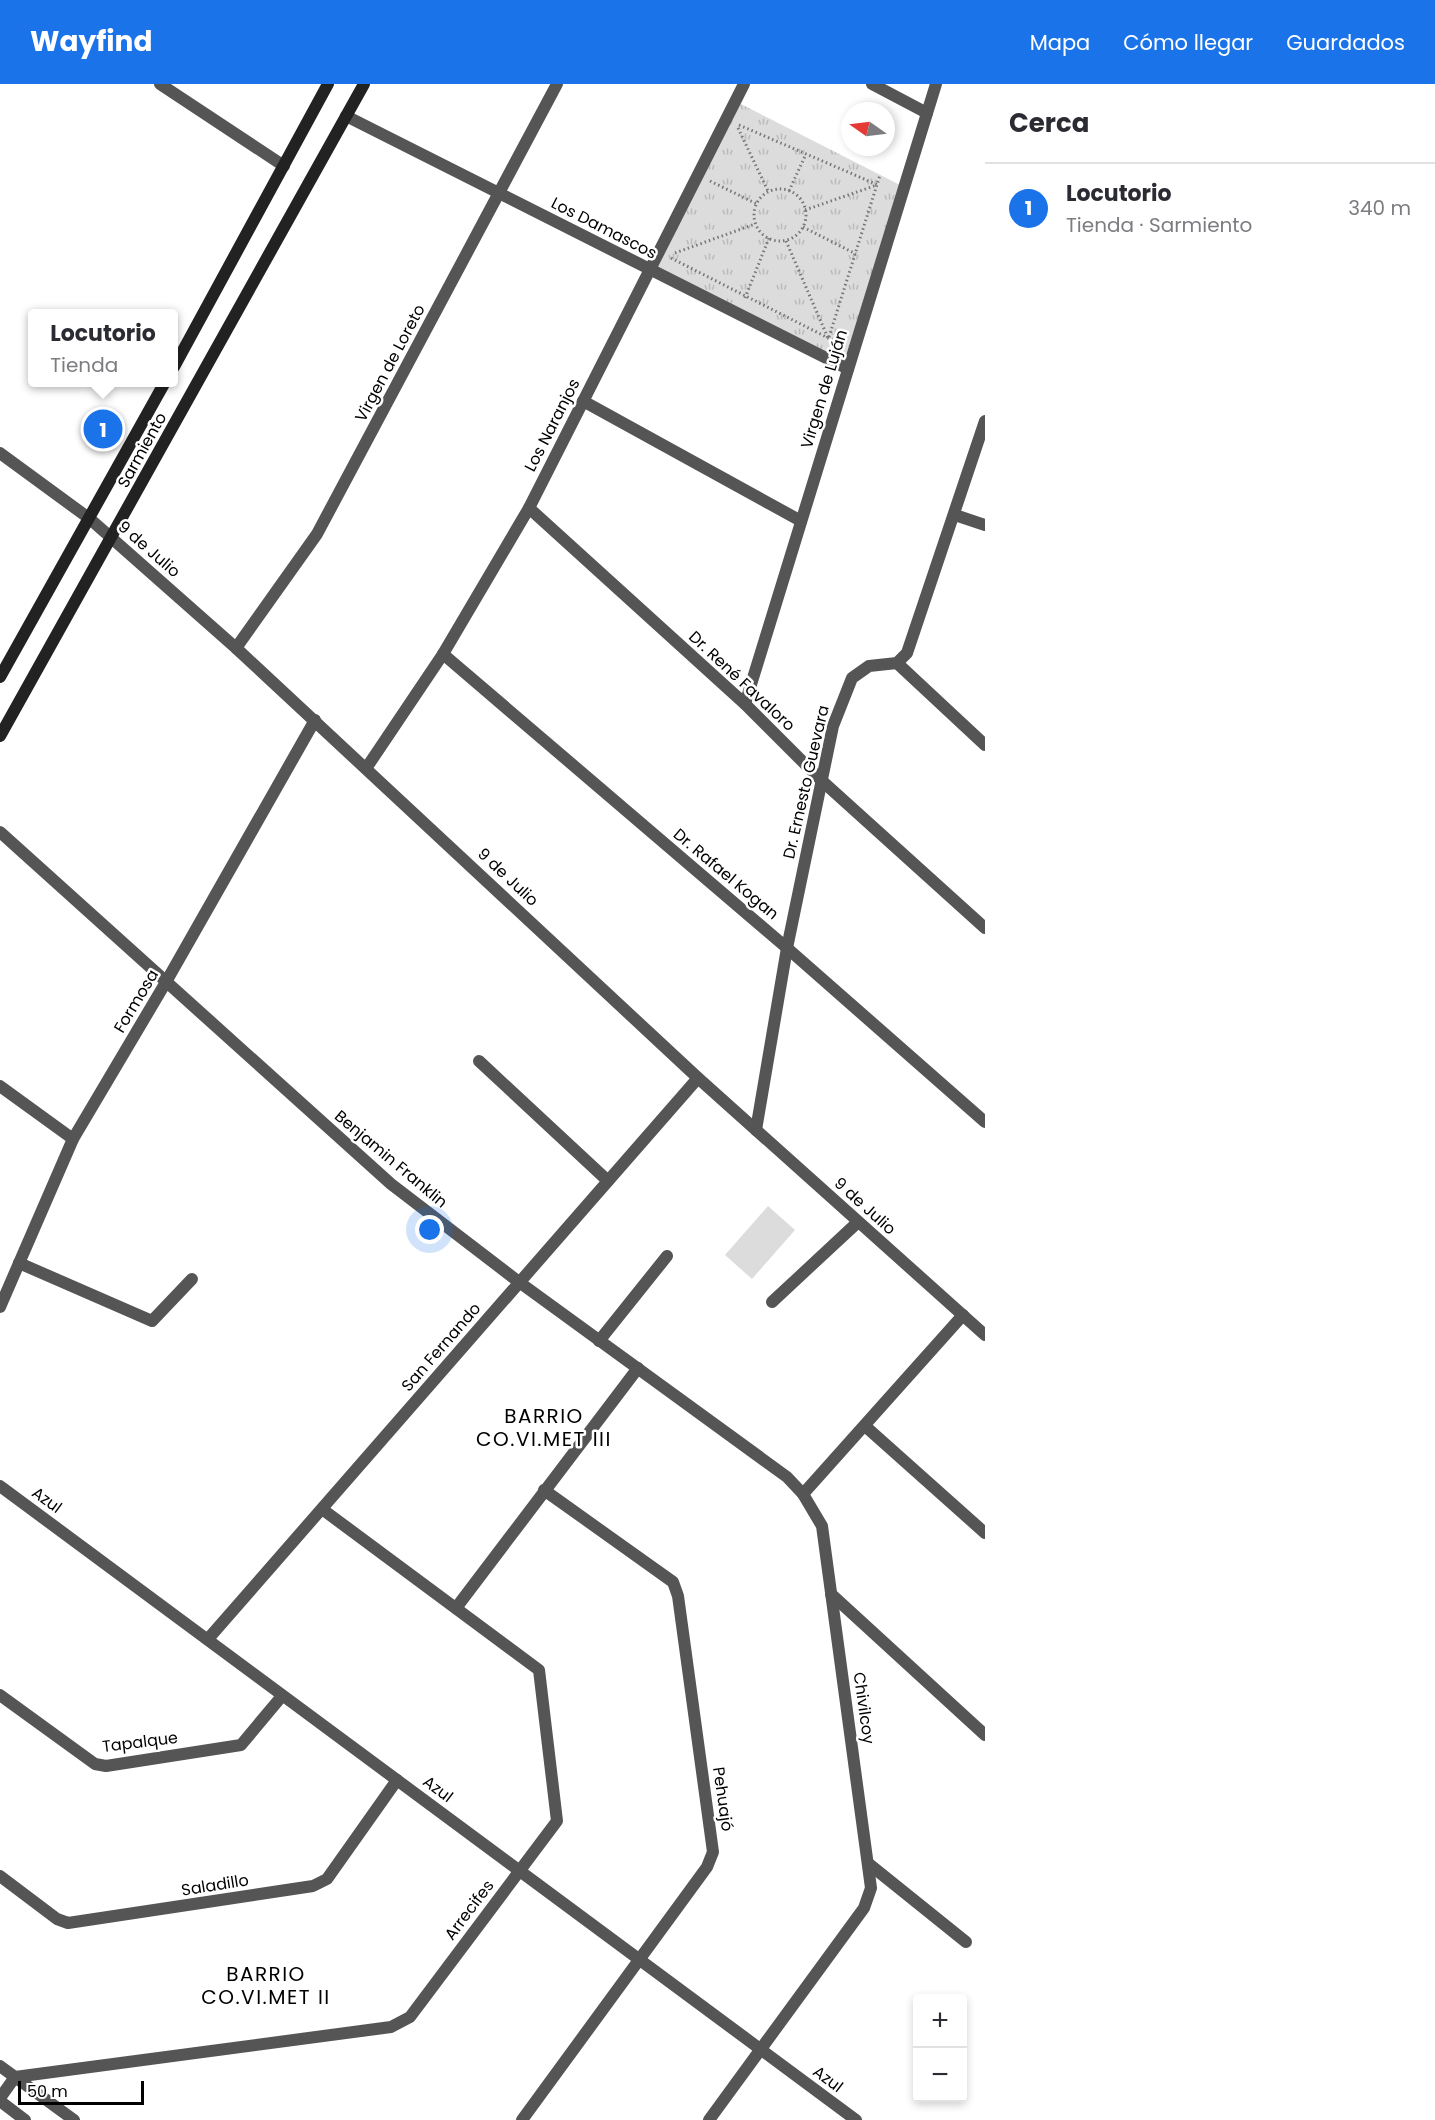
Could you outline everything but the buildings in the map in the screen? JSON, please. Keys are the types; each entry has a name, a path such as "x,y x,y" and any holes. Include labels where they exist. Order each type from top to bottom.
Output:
{"main road":[{"path":"178,360 328,84"},
{"name":"Sarmiento","path":"0,736 364,84"},
{"name":"Sarmiento","path":"0,677 162,387"}],"street":[{"path":"160,84 284,166"},
{"name":"Virgen de Loreto","path":"236,648 317,534 557,84"},
{"name":"Los Naranjos","path":"367,767 443,654 529,508 744,84"},
{"path":"872,84 927,113"},
{"name":"Virgen de Luján","path":"745,704 936,84"},
{"name":"Los Damascos","path":"346,116 848,369"},
{"path":"583,401 801,521"},
{"path":"985,421 907,653 897,663 985,745"},
{"name":"9 de Julio","path":"0,453 90,519 236,648 367,767 698,1078 985,1335"},
{"name":"Dr. René Favaloro","path":"529,508 745,704 821,780 985,928"},
{"path":"954,515 985,525"},
{"name":"Dr. Rafael Kogan","path":"443,654 787,948 985,1122"},
{"name":"Dr. Ernesto Guevara","path":"756,1130 787,948 833,726 852,678 868,666 897,663"},
{"name":"Formosa","path":"0,1307 73,1139 166,982 315,720"},
{"name":"Benjamin Franklin","path":"0,832 391,1184 519,1282 788,1477 803,1494"},
{"path":"478,1061 608,1181"},
{"name":"San Fernando","path":"208,1639 698,1078"},
{"path":"0,1086 73,1139"},
{"path":"772,1302 858,1222"},
{"path":"599,1341 667,1256"},
{"path":"19,1263 152,1321 192,1278"},
{"path":"803,1494 963,1315"},
{"path":"456,1608 638,1368"},
{"path":"865,1426 985,1533"},
{"name":"Azul","path":"0,1486 856,2120"},
{"name":"Pehuajó","path":"522,2120 707,1867 713,1852 678,1596 673,1582 544,1490"},
{"name":"Chivilcoy","path":"709,2120 864,1908 871,1888 822,1526 803,1494"},
{"name":"Arrecifes","path":"15,2077 391,2027 410,2017 557,1821 539,1670 321,1509"},
{"path":"831,1594 985,1735"},
{"name":"Tapalque","path":"2,1702 95,1764 106,1766 241,1745 282,1696"},
{"name":"Saladillo","path":"0,1876 57,1919 68,1923 313,1887 327,1879 398,1780"},
{"path":"869,1864 966,1942"},
{"path":"0,2066 74,2120"},
{"path":"15,2077 0,2099 25,2120"}],"path":[{"path":"768,191 736,123 878,185"},
{"path":"789,191 806,154"},
{"path":"698,175 757,204"},
{"path":"824,357 880,176"},
{"path":"805,210 878,185"},
{"path":"768,191 789,191 796,194 805,210 803,228 786,241 761,234 755,224 753,213 757,204 768,191"},
{"path":"755,224 667,256 853,351"},
{"path":"803,228 856,254"},
{"path":"738,314 770,238"},
{"path":"786,241 828,338"}],"green space":[{"path":"735,101 904,187 848,369 650,270"},
{"path":"768,1206 795,1230 752,1279 725,1255"}],"place":[{"name":"Locutorio","path":"103,429"}],"district":[{"name":"BARRIO CO.VI.MET III","path":"544,1428"},
{"name":"BARRIO CO.VI.MET II","path":"266,1986"}]}
